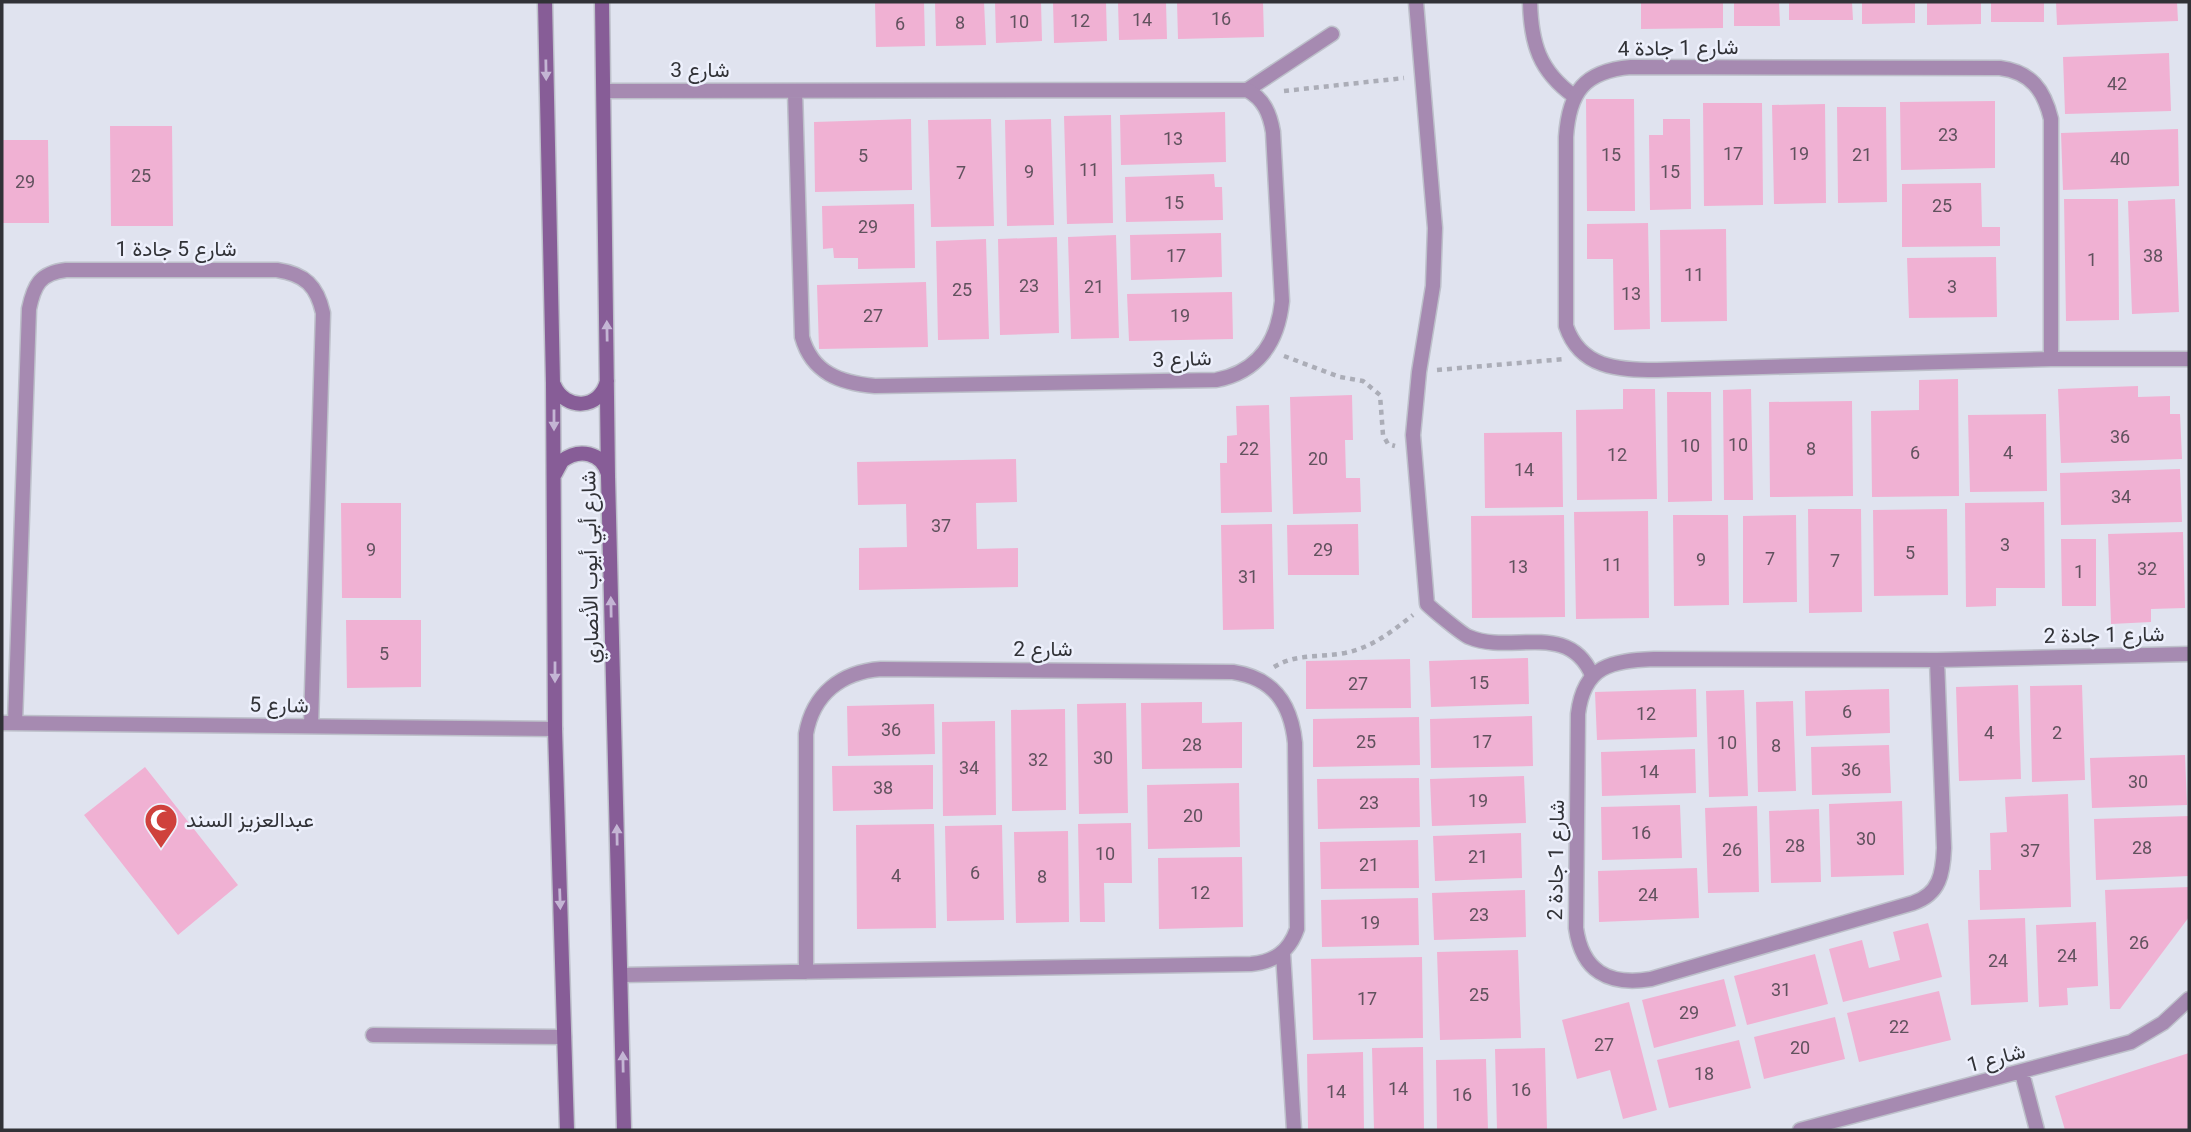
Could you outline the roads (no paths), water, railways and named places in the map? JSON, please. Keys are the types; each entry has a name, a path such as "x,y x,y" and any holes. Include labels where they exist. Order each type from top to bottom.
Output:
{"street":[{"name":"شارع أبي أيوب الأنصاري","path":"545,2 553,383 555,729 567,1130"},
{"name":"شارع أبي أيوب الأنصاري","path":"601,2 605,91 608,476 624,1130"},
{"path":"1416,2 1435,228 1430,316 1419,372 1414,450 1427,604 1468,637 1490,641 1556,644 1568,648 1585,660 1592,675"},
{"path":"1530,2 1531,33 1536,53 1545,70 1574,96 1568,111 1566,137 1564,307 1570,337 1580,353 1587,357 1621,368 1657,370 2051,359 2189,359"},
{"path":"1251,92 1332,34"},
{"name":"شارع 1 جادة 4","path":"1574,96 1581,87 1604,71 1631,67 1988,68 2021,72 2037,85 2051,119 2051,359"},
{"name":"شارع 3","path":"605,91 795,90 1251,92 1268,110 1273,132 1282,301 1279,322 1267,350 1244,372 1216,380 875,386 839,380 814,365 806,353 802,337 795,90"},
{"name":"شارع 5 جادة 1","path":"8,723 29,309 36,284 42,276 66,270 277,270 290,272 310,282 316,290 323,313 311,726"},
{"path":"553,383 562,398 579,405 587,404 602,394 608,377"},
{"path":"554,481 562,461 575,453 597,457 608,476"},
{"name":"شارع 1 جادة 2","path":"1937,660 1944,848 1941,877 1934,891 1913,903 1643,981 1622,980 1599,972 1589,964 1578,943 1578,714 1582,692 1592,675 1612,663 1654,659 1937,660 2189,654"},
{"name":"شارع 2","path":"806,972 806,734 809,717 818,699 836,683 858,672 881,669 1233,672 1256,677 1276,690 1284,701 1294,732 1298,918 1294,939 1283,953"},
{"name":"شارع 5","path":"8,723 555,729"},
{"path":"621,975 1251,964 1265,963 1283,953 1294,1130"},
{"name":"شارع 1","path":"1801,1130 2130,1042 2187,1004"},
{"path":"373,1035 564,1037"},
{"path":"2022,1073 2037,1130"}],"place":[{"name":"عبدالعزيز السند","path":"161,850"}]}
